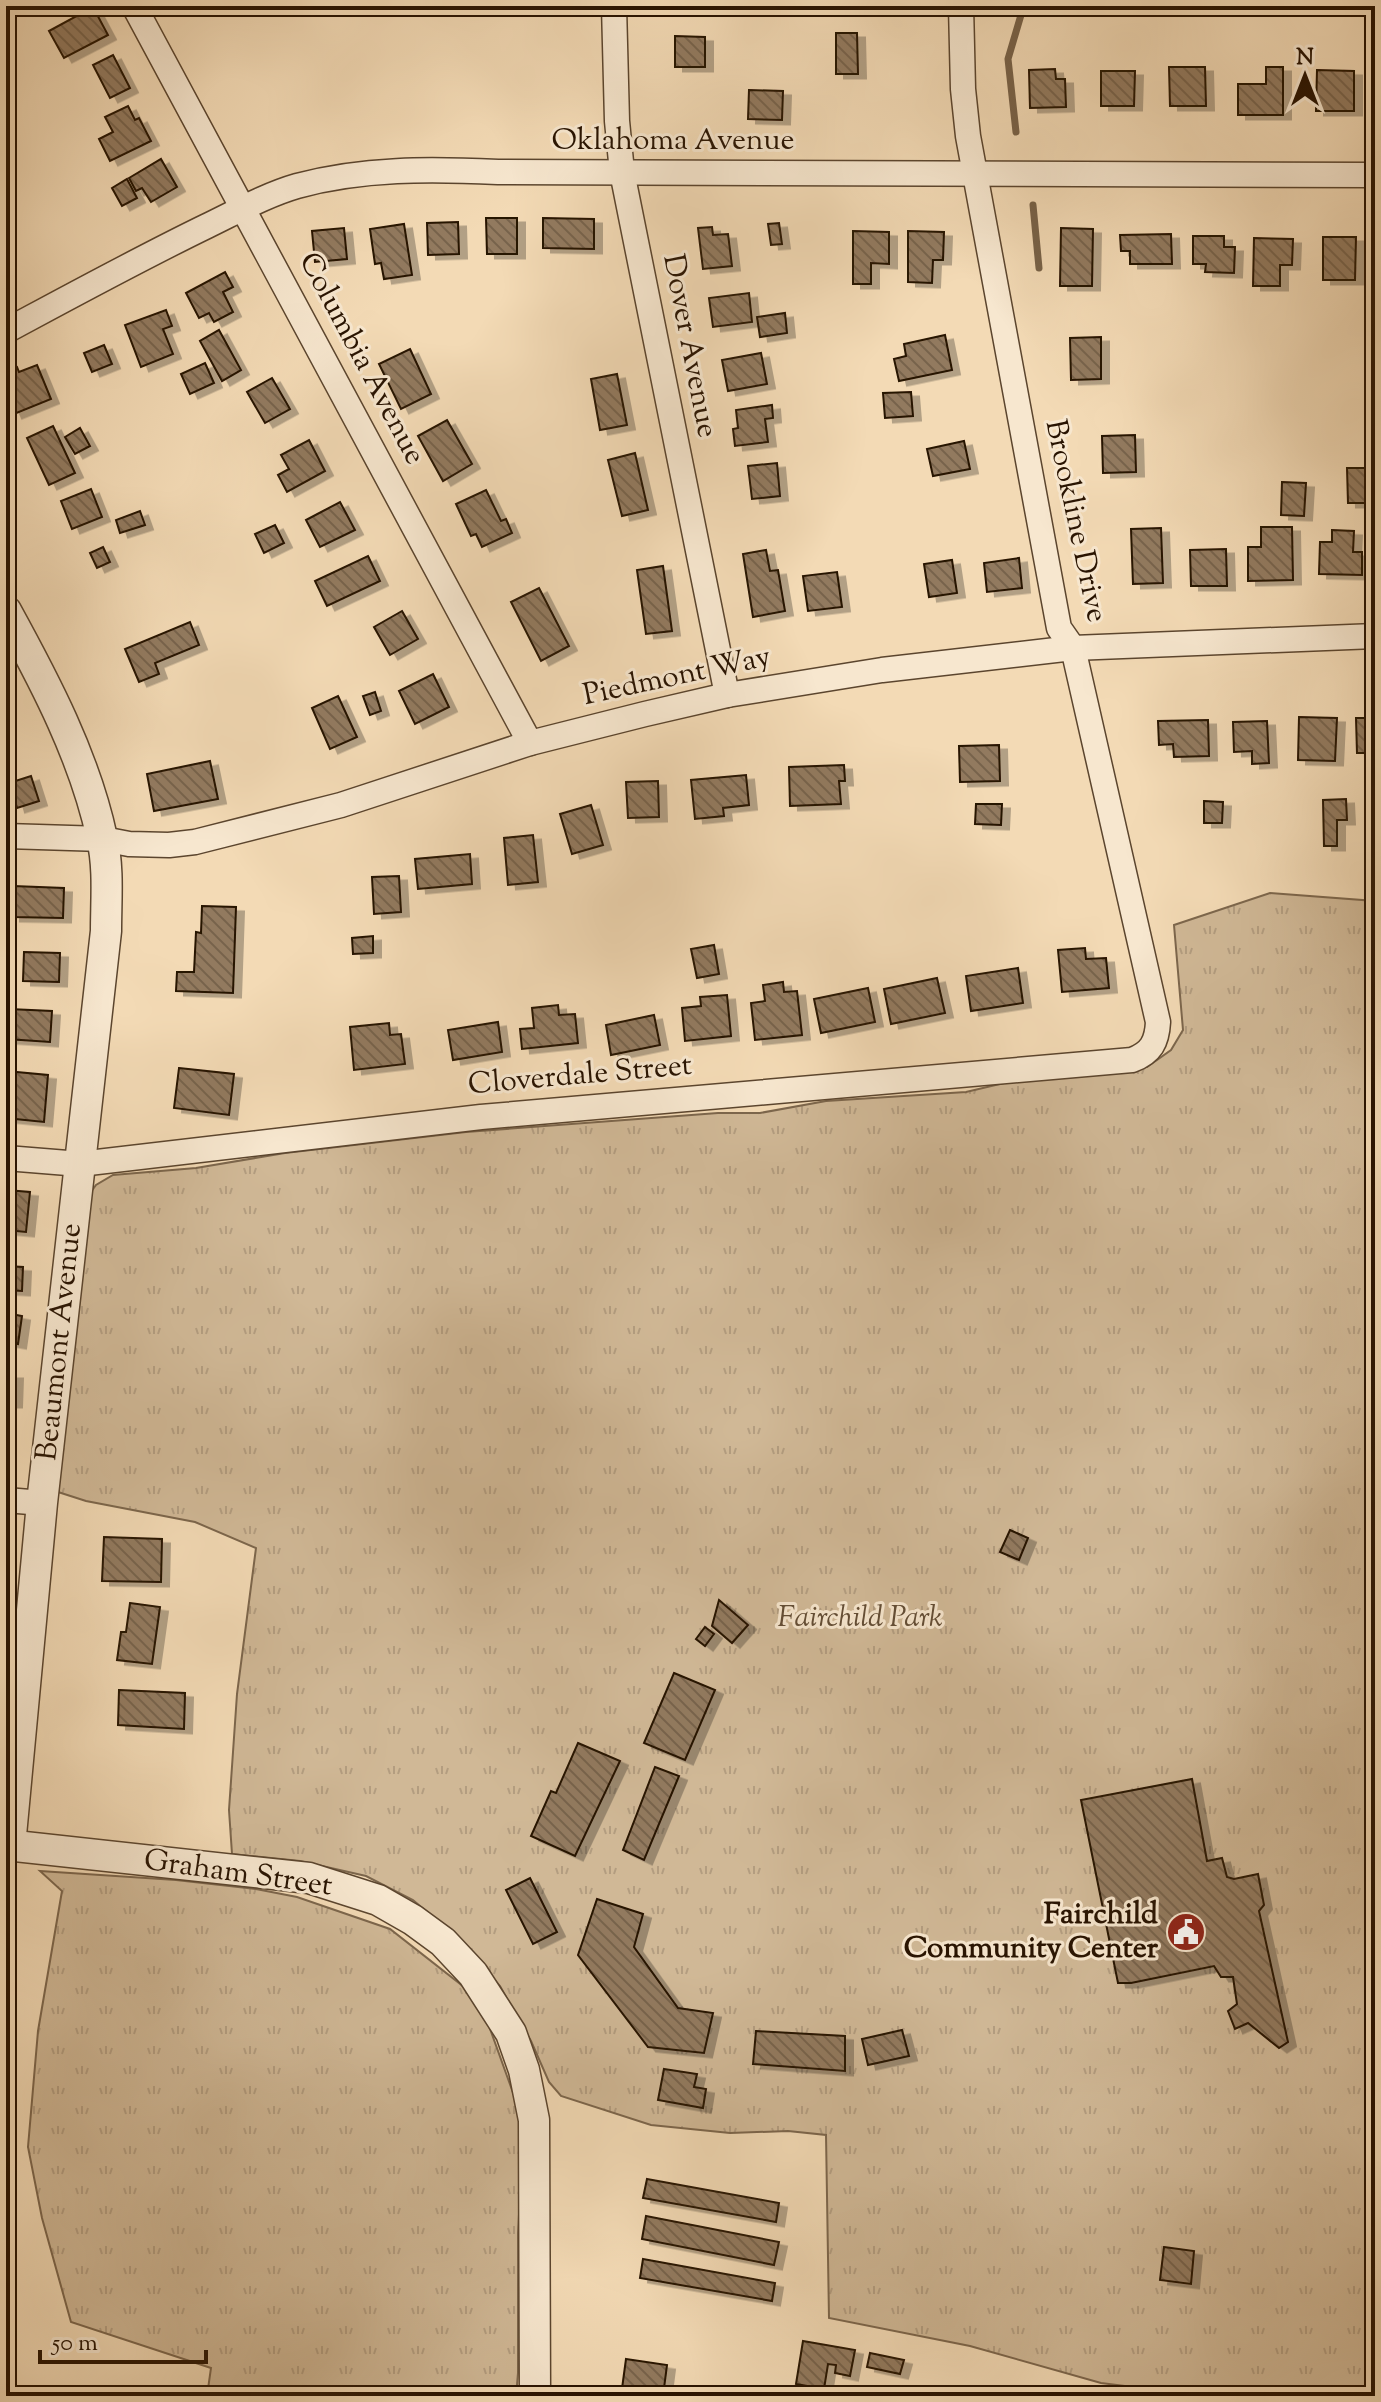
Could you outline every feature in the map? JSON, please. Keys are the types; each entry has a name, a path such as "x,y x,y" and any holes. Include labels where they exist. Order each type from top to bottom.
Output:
{"street":[{"name":"Columbia Avenue","path":"134,6 530,743"},
{"name":"Dover Avenue","path":"614,6 617,121 622,172 727,695"},
{"name":"Brookline Drive","path":"961,6 963,89 975,175 1059,628 1073,648 1158,1022 1155,1043"},
{"name":"Oklahoma Avenue","path":"6,331 149,254 244,208 309,183 392,171 1375,175"},
{"name":"Beaumont Avenue","path":"6,611 70,742 103,839 107,876 106,931 42,1503 8,1845"},
{"name":"Piedmont Way","path":"6,836 103,839 129,844 195,842 341,805 530,743 727,695 882,670 1073,648 1375,636"},
{"name":"Cloverdale Street","path":"6,1158 80,1164 481,1117 1132,1060 1155,1043"},
{"path":"6,1500 42,1503"},
{"name":"Graham Street","path":"8,1845 309,1878 378,1900 443,1942 473,1974 511,2033 524,2070 534,2120 535,2396"}],"green space":[{"name":"Fairchild Park","path":"1270,893 1375,901 1375,2396 1204,2396 1101,2383 970,2346 829,2318 826,2135 788,2131 730,2133 651,2125 561,2096 549,2082 531,2041 500,1986 458,1938 413,1900 366,1876 300,1861 232,1854 229,1810 237,1694 256,1548 195,1522 86,1501 58,1492 85,1200 96,1185 113,1175 196,1168 285,1153 466,1132 718,1113 760,1113 826,1101 966,1092 1043,1074 1147,1067 1171,1050 1183,1030 1174,925"},
{"path":"40,1871 176,1880 297,1897 390,1929 464,1987 489,2026 516,2101 523,2139 518,2233 518,2373 517,2385 509,2396 207,2396 211,2368 71,2322 42,2218 28,2147 38,2031 62,1891"}],"building":[{"path":"93,7 108,35 64,58 49,31"},
{"path":"836,33 857,33 858,74 836,74"},
{"path":"675,36 705,37 705,67 675,67"},
{"path":"113,55 130,88 110,98 93,65"},
{"path":"1169,67 1205,67 1206,106 1170,106"},
{"path":"1266,67 1283,67 1283,115 1238,115 1238,84 1266,84"},
{"path":"1055,69 1056,79 1065,79 1066,107 1030,108 1029,70"},
{"path":"1317,70 1354,71 1354,111 1316,111"},
{"path":"1101,71 1135,71 1134,106 1101,106"},
{"path":"749,90 783,91 782,120 748,119"},
{"path":"128,106 135,120 139,118 151,141 110,161 99,139 113,132 105,117"},
{"path":"161,159 177,187 151,202 142,188 136,191 129,178"},
{"path":"127,179 137,198 122,206 112,188"},
{"path":"486,218 517,218 517,254 487,254"},
{"path":"543,218 594,219 594,249 543,248"},
{"path":"458,222 459,254 428,255 427,223"},
{"path":"779,223 782,244 771,245 768,224"},
{"path":"404,224 412,275 384,279 381,263 375,264 370,229"},
{"path":"712,227 713,235 728,234 732,266 703,269 698,228"},
{"path":"344,228 347,259 315,262 312,231"},
{"path":"1061,228 1093,229 1092,286 1060,286"},
{"path":"853,231 889,232 889,264 871,263 871,284 853,284"},
{"path":"908,231 944,232 943,260 933,260 932,283 908,282"},
{"path":"1171,234 1172,264 1130,264 1130,251 1121,251 1120,235"},
{"path":"1193,236 1224,236 1224,247 1235,247 1234,273 1205,272 1206,264 1193,264"},
{"path":"1323,237 1356,237 1355,280 1323,280"},
{"path":"1254,238 1293,239 1292,265 1280,265 1280,286 1253,286"},
{"path":"225,272 233,287 223,292 233,312 214,322 209,313 199,318 186,293"},
{"path":"749,293 752,322 713,327 709,298"},
{"path":"166,310 172,326 163,329 173,354 141,367 125,325"},
{"path":"785,313 787,333 760,337 757,317"},
{"path":"219,330 241,370 222,381 200,341"},
{"path":"945,335 952,370 899,381 894,359 906,356 904,344"},
{"path":"1101,337 1101,379 1071,380 1070,338"},
{"path":"104,345 112,364 92,372 84,353"},
{"path":"410,349 431,394 401,409 379,364"},
{"path":"761,353 767,384 728,391 722,360"},
{"path":"205,363 214,383 190,394 181,374"},
{"path":"37,365 51,399 14,414 6,395 6,371 17,367 19,372"},
{"path":"617,374 627,425 600,430 591,379"},
{"path":"272,378 290,409 265,423 247,392"},
{"path":"911,392 913,416 885,418 883,393"},
{"path":"772,405 773,418 765,419 768,442 735,446 733,429 738,428 736,410"},
{"path":"447,420 472,464 443,481 418,436"},
{"path":"53,426 75,473 49,485 27,438"},
{"path":"80,428 90,446 75,454 65,437"},
{"path":"1135,435 1136,472 1103,473 1102,436"},
{"path":"309,440 325,471 287,492 278,475 289,469 281,455"},
{"path":"964,441 970,469 933,476 927,449"},
{"path":"635,453 648,510 622,516 608,460"},
{"path":"777,463 780,496 752,499 748,466"},
{"path":"1347,468 1367,468 1368,503 1348,503"},
{"path":"1282,482 1306,483 1304,516 1281,515"},
{"path":"91,489 102,517 72,529 61,501"},
{"path":"486,490 501,521 506,519 512,533 482,547 476,534 471,536 456,504"},
{"path":"340,502 355,530 320,547 306,520"},
{"path":"140,511 145,525 120,533 116,520"},
{"path":"275,525 284,543 264,553 255,534"},
{"path":"1261,527 1292,527 1293,580 1248,581 1248,547 1261,547"},
{"path":"1161,528 1163,583 1133,584 1131,529"},
{"path":"1332,530 1354,531 1353,552 1362,552 1362,575 1319,574 1320,542 1332,542"},
{"path":"103,547 110,562 97,568 90,553"},
{"path":"1226,549 1227,586 1191,586 1190,550"},
{"path":"766,550 770,571 778,570 785,611 753,617 743,554"},
{"path":"368,556 380,581 327,606 315,581"},
{"path":"1019,558 1022,588 987,592 984,563"},
{"path":"952,560 957,593 929,597 924,564"},
{"path":"663,566 672,631 646,634 637,570"},
{"path":"837,572 842,607 808,611 803,576"},
{"path":"539,588 569,646 541,661 511,602"},
{"path":"402,611 418,639 390,655 374,627"},
{"path":"190,622 199,645 155,663 159,674 139,682 125,649"},
{"path":"433,674 449,707 415,724 399,691"},
{"path":"375,692 381,711 370,715 363,696"},
{"path":"338,696 357,737 330,749 312,708"},
{"path":"1299,717 1337,718 1335,761 1298,760"},
{"path":"1356,718 1375,718 1375,753 1357,753"},
{"path":"1208,720 1209,756 1174,757 1173,744 1159,745 1158,721"},
{"path":"1267,721 1269,763 1252,764 1252,751 1234,752 1233,722"},
{"path":"999,745 1000,781 960,782 959,746"},
{"path":"210,761 218,799 154,811 147,774"},
{"path":"844,765 845,781 839,781 841,804 790,806 789,767"},
{"path":"746,775 749,805 723,808 724,816 695,819 691,780"},
{"path":"31,776 39,801 17,808 14,797 6,799 6,784"},
{"path":"658,781 659,817 628,818 626,782"},
{"path":"1346,799 1347,820 1337,820 1337,846 1324,846 1323,800"},
{"path":"1204,801 1223,802 1222,823 1204,823"},
{"path":"976,804 1002,804 1001,825 975,824"},
{"path":"591,805 603,845 572,854 560,814"},
{"path":"533,835 538,882 508,885 504,838"},
{"path":"470,854 472,884 418,889 415,859"},
{"path":"399,876 401,912 374,914 372,877"},
{"path":"13,886 64,888 63,918 12,917"},
{"path":"202,906 236,907 233,993 176,991 177,972 194,972 196,932 201,933"},
{"path":"373,936 373,953 353,954 352,938"},
{"path":"714,945 719,974 697,978 691,949"},
{"path":"1085,948 1086,959 1106,958 1109,988 1062,992 1058,950"},
{"path":"24,952 60,953 59,982 23,981"},
{"path":"1018,968 1023,1003 971,1011 966,976"},
{"path":"937,978 945,1013 891,1024 884,989"},
{"path":"783,982 784,992 797,991 802,1035 755,1040 751,1003 765,1001 763,985"},
{"path":"868,988 875,1022 821,1033 814,999"},
{"path":"727,995 731,1036 685,1041 682,1008 701,1006 700,997"},
{"path":"558,1005 559,1015 575,1014 578,1043 522,1049 520,1029 534,1028 532,1008"},
{"path":"9,1009 52,1011 50,1042 7,1039"},
{"path":"654,1015 660,1045 611,1055 606,1025"},
{"path":"498,1022 502,1052 453,1060 448,1030"},
{"path":"389,1023 390,1035 401,1034 405,1064 354,1070 350,1027"},
{"path":"179,1068 234,1074 229,1115 174,1108"},
{"path":"6,1071 48,1075 44,1122 6,1118 9,1082 6,1082"},
{"path":"6,1190 30,1192 26,1232 6,1230"},
{"path":"6,1266 23,1267 22,1291 6,1290"},
{"path":"6,1313 22,1316 18,1344 6,1342"},
{"path":"6,1374 15,1374 14,1403 6,1403"},
{"path":"1010,1530 1028,1538 1019,1560 1000,1552"},
{"path":"104,1537 162,1539 161,1582 102,1581"},
{"path":"719,1600 748,1625 732,1643 712,1626"},
{"path":"130,1603 160,1607 152,1664 117,1660 121,1632 126,1632"},
{"path":"705,1627 714,1634 705,1646 696,1639"},
{"path":"674,1673 715,1690 685,1760 644,1743"},
{"path":"119,1690 185,1693 184,1729 118,1725"},
{"path":"578,1743 620,1761 575,1856 531,1836 551,1791 556,1793"},
{"path":"655,1767 679,1776 644,1860 623,1850"},
{"name":"Fairchild Community Center","path":"1192,1779 1207,1861 1222,1858 1227,1877 1234,1879 1258,1874 1264,1905 1259,1911 1288,2042 1279,2048 1248,2023 1235,2029 1228,2011 1237,2004 1233,1977 1221,1977 1214,1966 1118,1983 1081,1800"},
{"path":"530,1878 557,1932 533,1944 506,1890"},
{"path":"597,1899 643,1914 634,1947 678,2008 713,2013 704,2053 648,2047 578,1955"},
{"path":"902,2030 909,2056 868,2065 862,2039"},
{"path":"756,2031 845,2036 845,2071 753,2064"},
{"path":"664,2069 697,2074 694,2087 706,2089 703,2108 658,2100"},
{"path":"647,2179 779,2203 776,2222 643,2198"},
{"path":"646,2216 779,2242 774,2265 642,2239"},
{"path":"1164,2247 1194,2251 1191,2284 1160,2280"},
{"path":"643,2259 775,2283 772,2301 640,2278"},
{"path":"803,2341 855,2350 850,2376 835,2373 836,2365 828,2364 824,2389 796,2384"},
{"path":"870,2353 904,2360 900,2374 867,2367"},
{"path":"626,2359 667,2365 663,2396 621,2396"}],"waterway":[{"path":"1016,132 1008,59 1021,6"},
{"path":"1033,205 1039,268"}],"place":[{"name":"Fairchild Community Center","path":"1186,1932"}]}
